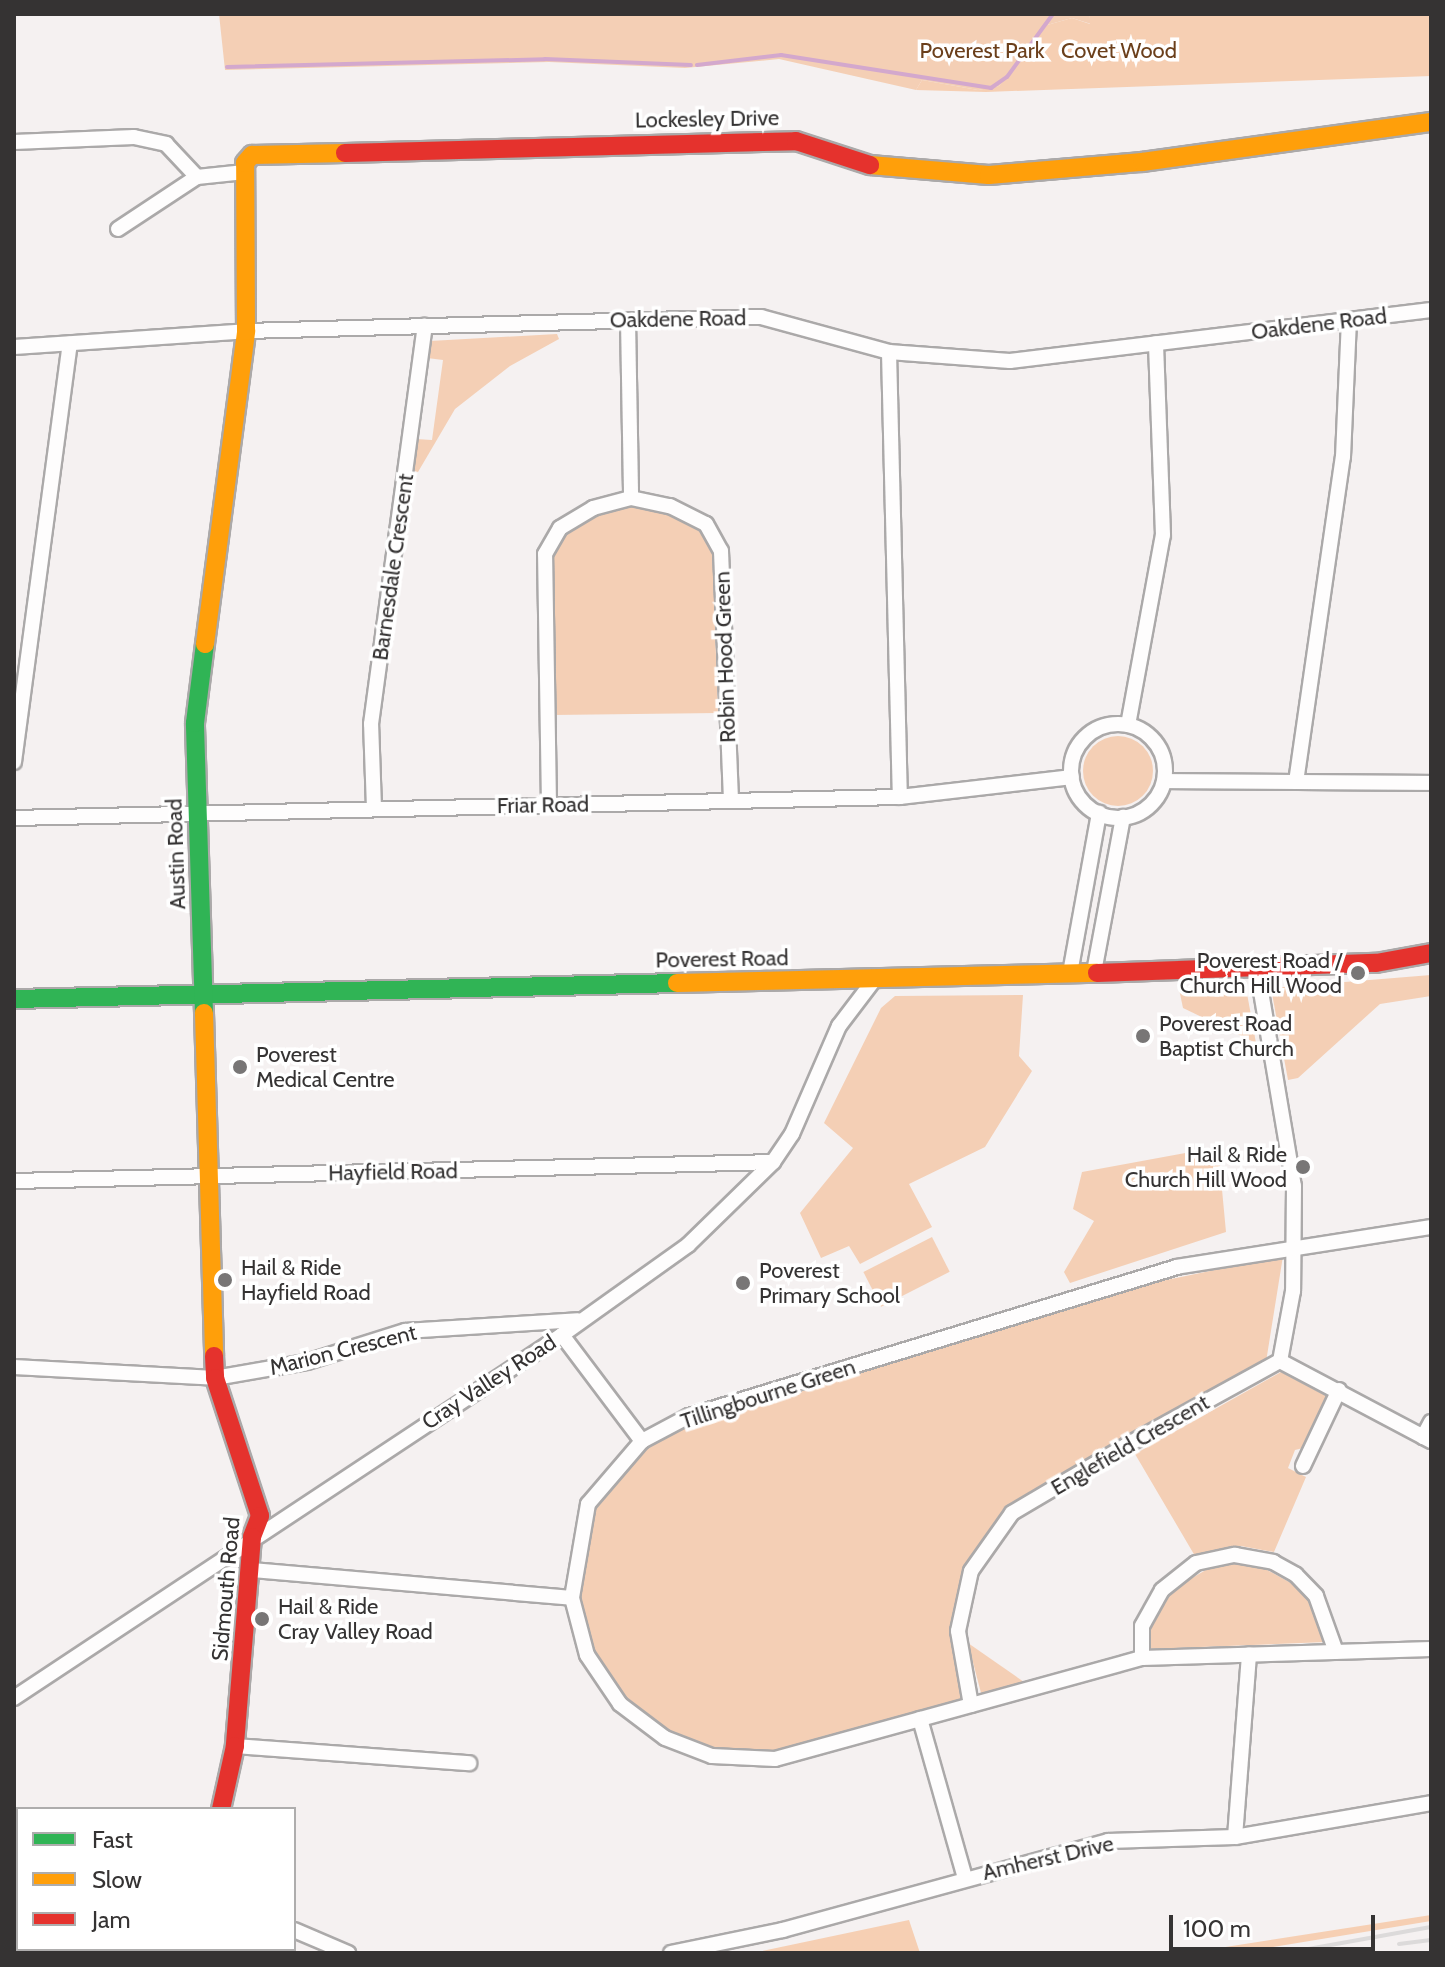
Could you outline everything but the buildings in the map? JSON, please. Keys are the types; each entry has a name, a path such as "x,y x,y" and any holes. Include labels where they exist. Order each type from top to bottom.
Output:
{"street":[{"name":"Lockesley Drive","path":"245,172 252,155 796,141 877,167 989,175 1142,162 1431,122"},
{"path":"14,142 134,137 166,144 197,177"},
{"path":"118,229 197,177 245,172 246,331"},
{"name":"Oakdene Road","path":"14,347 246,331 761,317 889,352 1010,361 1431,310"},
{"path":"628,320 631,498"},
{"path":"1296,782 1343,457 1349,320"},
{"name":"Barnesdale Crescent","path":"374,808 371,724 425,326"},
{"name":"Austin Road","path":"215,1378 195,723 246,331"},
{"path":"1128,725 1163,535 1156,343"},
{"path":"14,762 17,710 70,344"},
{"path":"889,352 900,797"},
{"name":"Robin Hood Green","path":"549,805 545,554 560,528 593,508 631,498 670,506 706,524 721,551 731,801"},
{"path":"1113,724 1128,725 1153,739 1165,766 1164,781 1149,806 1123,817 1099,813 1076,792 1072,777 1077,748 1086,736 1113,724"},
{"name":"Friar Road","path":"14,818 900,797 1072,777"},
{"path":"1164,781 1431,783"},
{"path":"1070,973 1099,813"},
{"path":"1094,972 1123,817"},
{"name":"Poverest Road","path":"14,999 874,980 1257,968 1376,963 1431,953"},
{"path":"1257,968 1294,1186 1296,1248 1280,1361 1427,1439 1431,1422"},
{"name":"Cray Valley Road","path":"14,1698 252,1537 562,1335 578,1320 688,1245 773,1162 792,1134 839,1026 874,980"},
{"name":"Hayfield Road","path":"14,1181 773,1162"},
{"name":"Tillingbourne Green","path":"1431,1227 1177,1267 689,1416 642,1441 588,1504 572,1598 587,1655 620,1704 665,1738 712,1756 775,1759 1142,1658 1431,1649"},
{"name":"Marion Crescent","path":"14,1367 215,1378 307,1362 405,1331 578,1320"},
{"path":"562,1335 642,1441"},
{"name":"Englefield Crescent","path":"971,1705 958,1631 971,1571 1012,1513 1280,1361"},
{"name":"Sidmouth Road","path":"215,1378 260,1516 252,1537 253,1570 235,1746 221,1807"},
{"path":"1303,1466 1339,1390"},
{"path":"1142,1658 1142,1626 1162,1590 1196,1563 1235,1555 1273,1562 1296,1575 1316,1596 1336,1652"},
{"path":"253,1570 572,1598"},
{"path":"1235,1837 1249,1655"},
{"path":"920,1719 965,1878"},
{"path":"235,1746 469,1763"},
{"name":"Amherst Drive","path":"671,1953 783,1930 1108,1841 1235,1837 1431,1803"},
{"path":"296,1931 348,1953"}],"green space":[{"name":"Poverest Park","path":"219,14 1089,14 1091,24 1072,18 1047,25 999,86 978,90 922,80 916,90 779,59 685,68 549,62 225,70"},
{"name":"Covet Wood","path":"1089,14 1431,14 1431,76 986,92 916,90 922,80 978,90 999,86 1047,25 1072,18 1090,24"},
{"path":"557,334 559,339 510,366 455,409 418,472 411,470 416,439 432,440 443,360 427,358 430,341"},
{"path":"630,506 669,511 698,524 712,542 718,713 553,715 553,553 567,533 595,514"},
{"path":"1118,736 1143,746 1153,771 1143,796 1118,806 1093,796 1083,771 1093,746"},
{"path":"1431,975 1431,996 1380,1004 1298,1078 1288,1080 1271,988"},
{"path":"1246,988 1256,1043 1183,1008 1179,989"},
{"path":"1023,995 1019,1056 1032,1071 985,1147 909,1184 932,1227 860,1264 849,1246 821,1258 800,1213 853,1148 824,1123 881,1008 895,996"},
{"path":"1218,1147 1226,1232 1070,1283 1064,1272 1094,1221 1073,1209 1082,1172"},
{"path":"932,1237 950,1272 881,1307 863,1272"},
{"path":"1283,1256 1266,1362 1005,1512 967,1566 952,1632 962,1704 776,1753 701,1747 664,1731 624,1700 594,1654 578,1589 594,1508 631,1459 682,1424 1108,1292"},
{"path":"1281,1372 1328,1397 1307,1447 1295,1450 1288,1468 1306,1477 1274,1552 1241,1546 1195,1556 1135,1454"},
{"path":"1236,1562 1258,1565 1300,1588 1314,1604 1326,1642 1149,1649 1147,1631 1173,1589 1211,1567"},
{"path":"968,1643 1024,1682 981,1693"},
{"path":"1431,1915 1431,1921 1237,1953 1187,1953"},
{"path":"909,1920 920,1953 753,1953"}],"waterway":[{"path":"697,65 781,55 991,88 1007,77 1053,14"},
{"path":"227,67 545,59 691,65"}],"railway":[{"path":"1286,1953 1431,1927"},
{"path":"1399,1944 1431,1940"}],"traffic: fast":[{"path":"204,1013 195,723 205,644"},
{"path":"14,999 677,983"}],"traffic: slow":[{"path":"870,165 989,175 1142,162 1431,122"},
{"path":"205,644 246,331 245,163 252,155 345,153"},
{"path":"677,983 1097,973"},
{"path":"204,1013 214,1356"}],"traffic: jam":[{"path":"345,153 796,141 870,165"},
{"path":"1097,973 1376,963 1431,953"},
{"path":"214,1356 215,1378 260,1516 252,1537 235,1746 221,1807"}],"place":[{"name":"Poverest Road / Church Hill Wood","path":"1358,973"},
{"name":"Poverest Road Baptist Church","path":"1143,1036"},
{"name":"Poverest Medical Centre","path":"240,1067"},
{"name":"Hail & Ride Church Hill Wood","path":"1303,1167"},
{"name":"Hail & Ride Hayfield Road","path":"225,1280"},
{"name":"Poverest Primary School","path":"743,1283"},
{"name":"Hail & Ride Cray Valley Road","path":"262,1619"}]}
